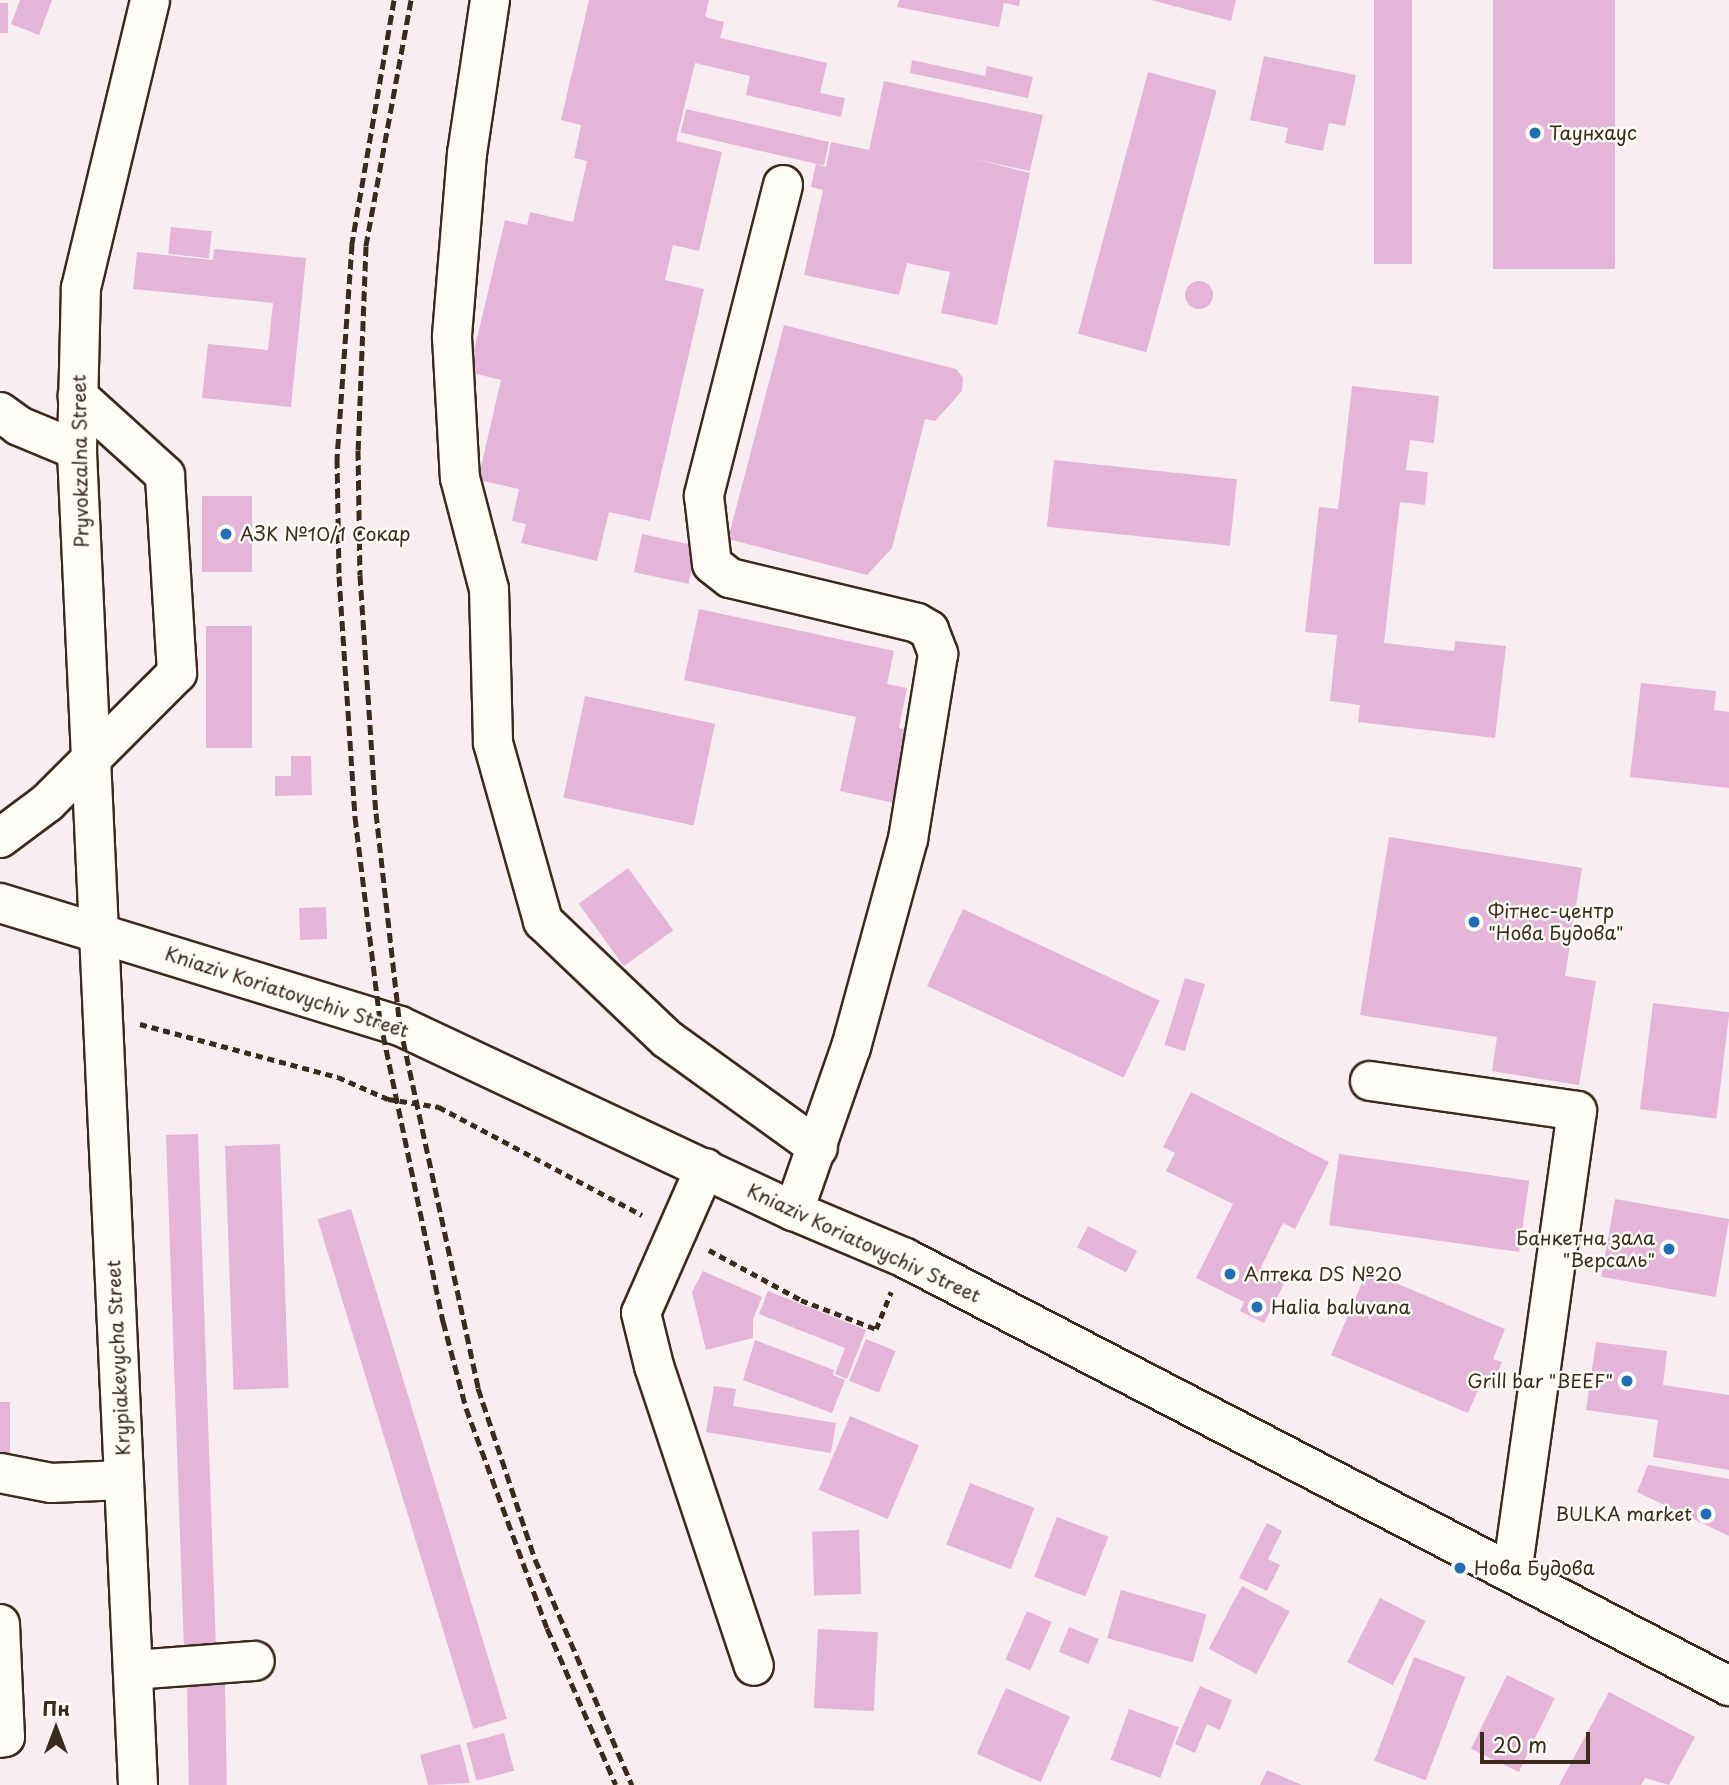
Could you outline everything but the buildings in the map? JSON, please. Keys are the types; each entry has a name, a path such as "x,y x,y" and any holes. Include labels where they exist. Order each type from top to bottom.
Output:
{"main road":[{"name":"Pryvokzalna Street","path":"95,931 77,450 81,288 150,0"},
{"path":"490,0 467,153 452,337 460,478 489,589 493,743 543,921 667,1039 818,1148"},
{"path":"783,185 704,496 712,564 730,578 917,623 937,641 938,654 908,839 851,1047 794,1211"},
{"path":"0,838 47,803 88,758 177,673 165,475 78,396"},
{"path":"0,412 77,450"},
{"name":"Kniaziv Koriatovychiv Street","path":"0,903 400,1026 794,1211 905,1258 1729,1686"},
{"name":"Krypiakevycha Street","path":"95,931 138,1785"},
{"path":"1370,1081 1577,1111 1511,1572"},
{"path":"705,1168 641,1313 654,1366 754,1666"},
{"path":"0,1474 51,1483 124,1480"},
{"path":"0,1624 5,1737 0,1738"},
{"path":"134,1670 255,1661"}],"path":[{"path":"133,1022 338,1077 395,1101 439,1107 801,1300 876,1329 905,1258"}],"railway":[{"path":"394,0 352,244 337,458 339,576 355,817 380,1020 443,1321 466,1408 547,1628 616,1785"},
{"path":"411,0 366,246 358,450 360,575 376,813 400,1026 478,1388 535,1559 632,1785"}],"place":[{"name":"Таунхаус","path":"1535,133"},
{"name":"АЗК №10/1 Сокар","path":"226,534"},
{"name":"Фітнес-центр \"Нова Будова\"","path":"1474,922"},
{"name":"Банкетна зала \"Версаль\"","path":"1669,1249"},
{"name":"Аптека DS №20","path":"1230,1274"},
{"name":"Halia baluvana","path":"1257,1307"},
{"name":"Grill bar \"BEEF\"","path":"1627,1381"},
{"name":"BULKA market","path":"1706,1514"},
{"name":"Нова Будова","path":"1460,1568"}]}
